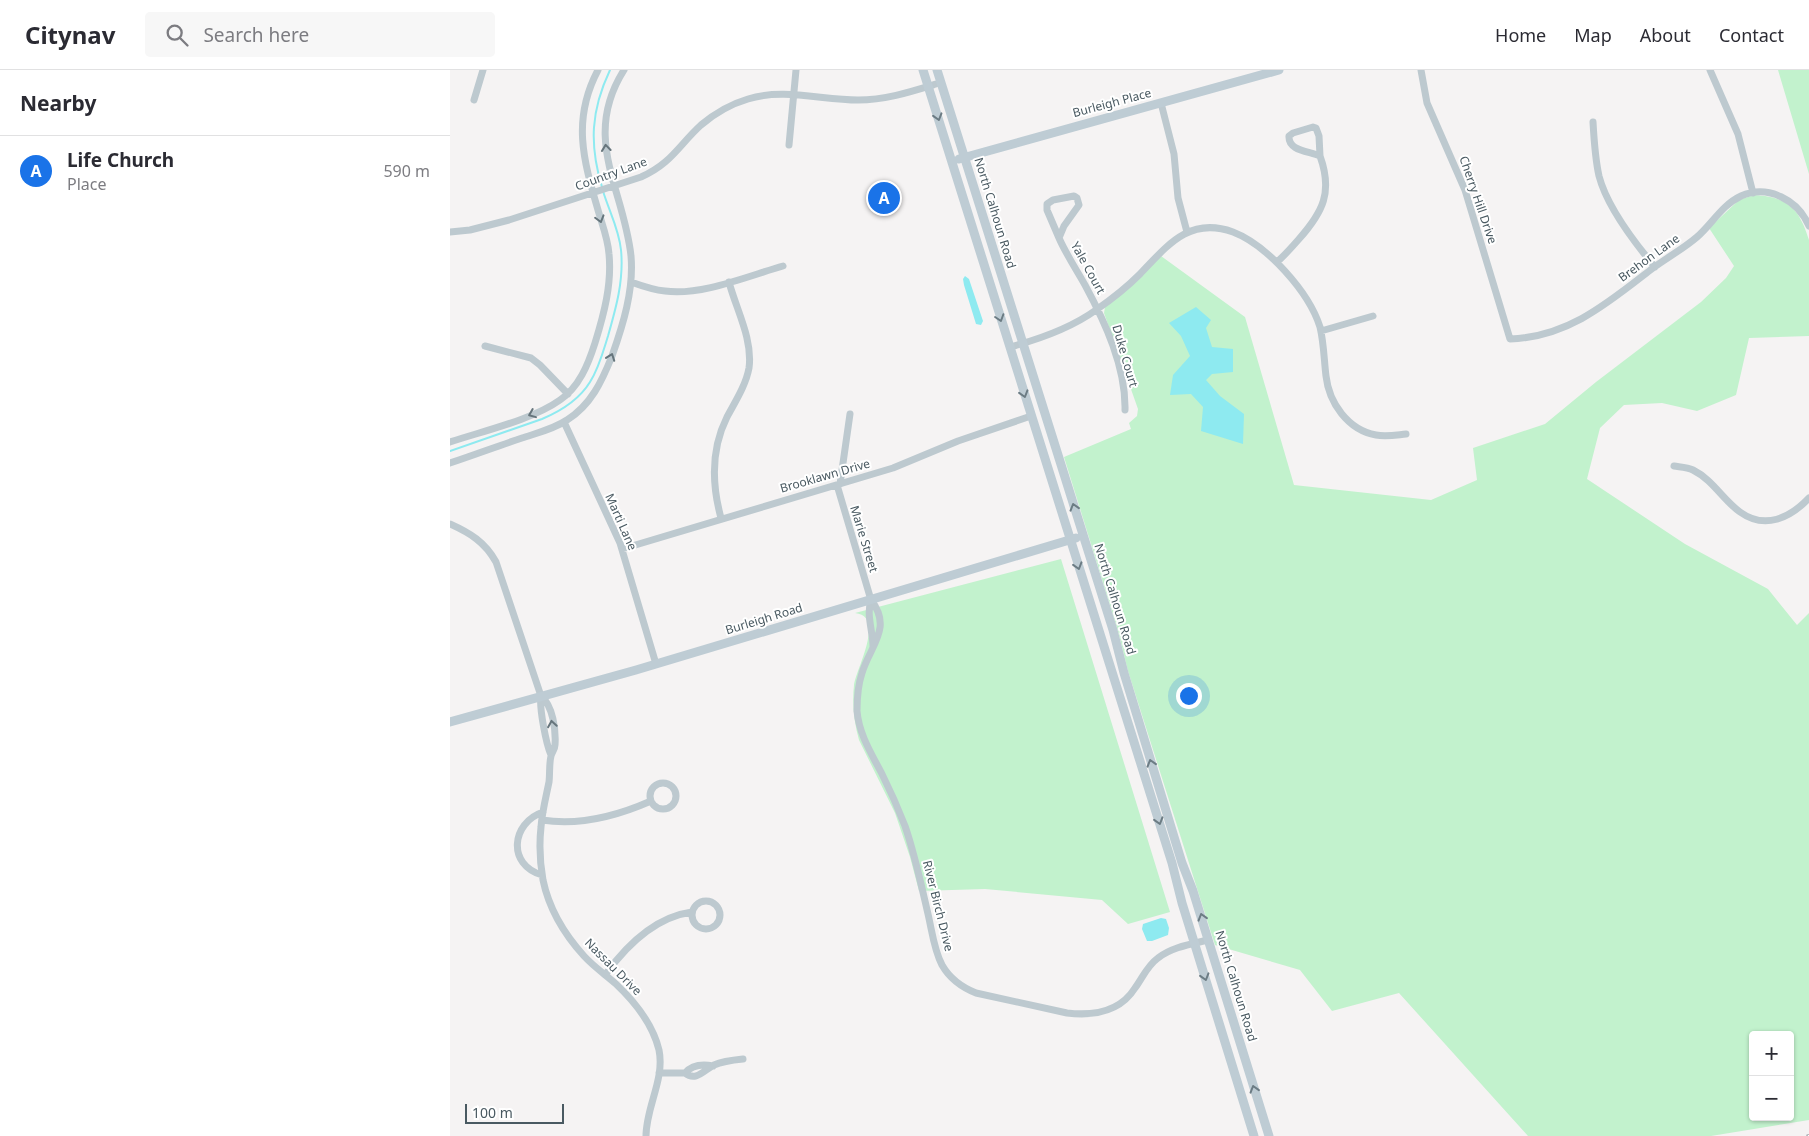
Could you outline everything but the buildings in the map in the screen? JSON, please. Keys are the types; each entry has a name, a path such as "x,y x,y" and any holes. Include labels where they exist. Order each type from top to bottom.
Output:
{"main road":[{"name":"North Calhoun Road","path":"923,70 932,85 951,161 1172,864 1254,1136"},
{"name":"North Calhoun Road","path":"937,70 1083,536 1179,854 1194,891 1269,1136"},
{"name":"Burleigh Place","path":"951,161 1280,70"},
{"name":"Burleigh Road","path":"450,722 656,664 1083,536"}],"street":[{"path":"474,100 483,70"},
{"path":"450,442 532,414 560,400 568,394 585,371 591,356 610,280 609,251 596,192 583,152 582,123 585,101 598,70"},
{"path":"450,463 564,422 583,407 594,395 602,381 622,326 631,282 631,258 628,241 610,188 606,151 606,119 610,99 624,70"},
{"path":"790,145 796,70"},
{"name":"Cherry Hill Drive","path":"1421,70 1427,103 1465,190 1510,339"},
{"path":"1710,70 1738,134 1753,192 1772,194 1792,202 1809,226"},
{"name":"Country Lane","path":"450,232 470,230 500,222 641,177 658,168 677,152 701,126 725,109 757,97 794,95 845,100 882,99 932,85"},
{"path":"1161,103 1174,154 1178,198 1188,232"},
{"path":"1593,122 1597,166 1606,195 1618,216 1655,267"},
{"path":"1277,262 1308,229 1320,212 1326,194 1326,174 1320,156 1319,136 1316,128 1308,128 1289,136 1291,145 1294,148 1320,156"},
{"name":"Brehon Lane","path":"1510,339 1558,330 1581,320 1696,238 1729,203 1753,192"},
{"name":"Yale Court","path":"1059,238 1064,226 1079,205 1077,198 1074,196 1053,200 1047,204 1046,210 1059,238 1097,309"},
{"path":"1010,348 1057,331 1083,319 1139,275 1172,241 1188,232 1206,228 1231,231 1241,235 1277,262 1301,290 1315,314 1321,331 1329,392 1348,422 1364,432 1376,435 1406,434"},
{"path":"631,282 656,290 674,292 696,290 783,266"},
{"path":"721,518 715,482 715,456 721,432 740,393 749,367 746,340 729,282"},
{"name":"Duke Court","path":"1097,309 1116,358 1125,398 1125,410"},
{"path":"1321,331 1374,316"},
{"path":"485,346 531,358 568,394"},
{"name":"Marie Street","path":"850,414 839,484 871,600"},
{"name":"Brooklawn Drive","path":"622,549 894,468 958,441 1031,416"},
{"name":"Marti Lane","path":"564,422 622,549 656,664"},
{"path":"1674,466 1692,469 1702,476 1739,512 1758,520 1778,520 1788,516 1798,510 1809,498"},
{"name":"Nassau Drive","path":"450,524 473,536 482,543 493,557 500,572 540,696 546,701 552,722 555,748 551,755 542,820 540,852 542,875 548,897 563,928 586,958 628,996 649,1026 656,1040 659,1052 659,1073 647,1118 646,1136"},
{"name":"River Birch Drive","path":"871,600 878,610 880,632 862,672 857,700 858,719 864,740 882,774 905,826 918,868 937,954 947,974 955,982 976,994 1074,1014 1099,1013 1112,1008 1128,998 1148,966 1160,956 1208,940"},
{"path":"542,820 553,822 599,819 651,802"},
{"path":"542,875 526,867 518,851 518,841 524,823 530,817 543,812"},
{"path":"606,975 621,955 644,934 674,916 692,912 700,902 708,901 716,905 720,917 718,922 711,928 701,928 694,922 692,912"},
{"path":"659,1073 685,1073 689,1076 695,1076 706,1072 712,1066 743,1059"}],"green space":[{"path":"1778,70 1809,70 1809,174"},
{"path":"1754,195 1776,198 1796,212 1809,240 1809,336 1749,338 1736,395 1697,411 1662,403 1624,405 1600,428 1587,479 1685,544 1768,589 1797,625 1809,613 1809,1120 1711,1136 1528,1136 1399,993 1332,1011 1300,970 1215,945 1128,671 1118,631 1064,457 1131,429 1129,423 1137,416 1138,409 1104,313 1105,307 1161,256 1245,317 1294,485 1431,500 1477,480 1473,448 1545,424 1596,382 1701,302 1726,278 1734,266 1709,228 1739,200"},
{"path":"1061,559 1170,912 1128,924 1102,900 985,889 919,891 895,813 859,740 856,726 853,706 854,685 869,633 868,623 864,616 855,613"}],"water":[{"path":"965,276 969,279 983,321 981,325 976,324 964,285 963,279"},
{"path":"1196,307 1211,320 1206,328 1212,347 1233,349 1233,372 1212,374 1206,380 1220,396 1244,414 1243,444 1201,431 1203,407 1191,394 1170,395 1173,375 1190,356 1181,336 1169,323"},
{"path":"1161,918 1166,919 1169,928 1168,935 1147,941 1142,929 1143,924"}],"waterway":[{"path":"602,187 595,156 594,127 599,99 610,70"},
{"path":"450,451 542,419 556,412 581,394 593,377 614,315 619,294 622,261 616,227 603,191"}],"place":[{"name":"Life Church","path":"884,198"}]}
